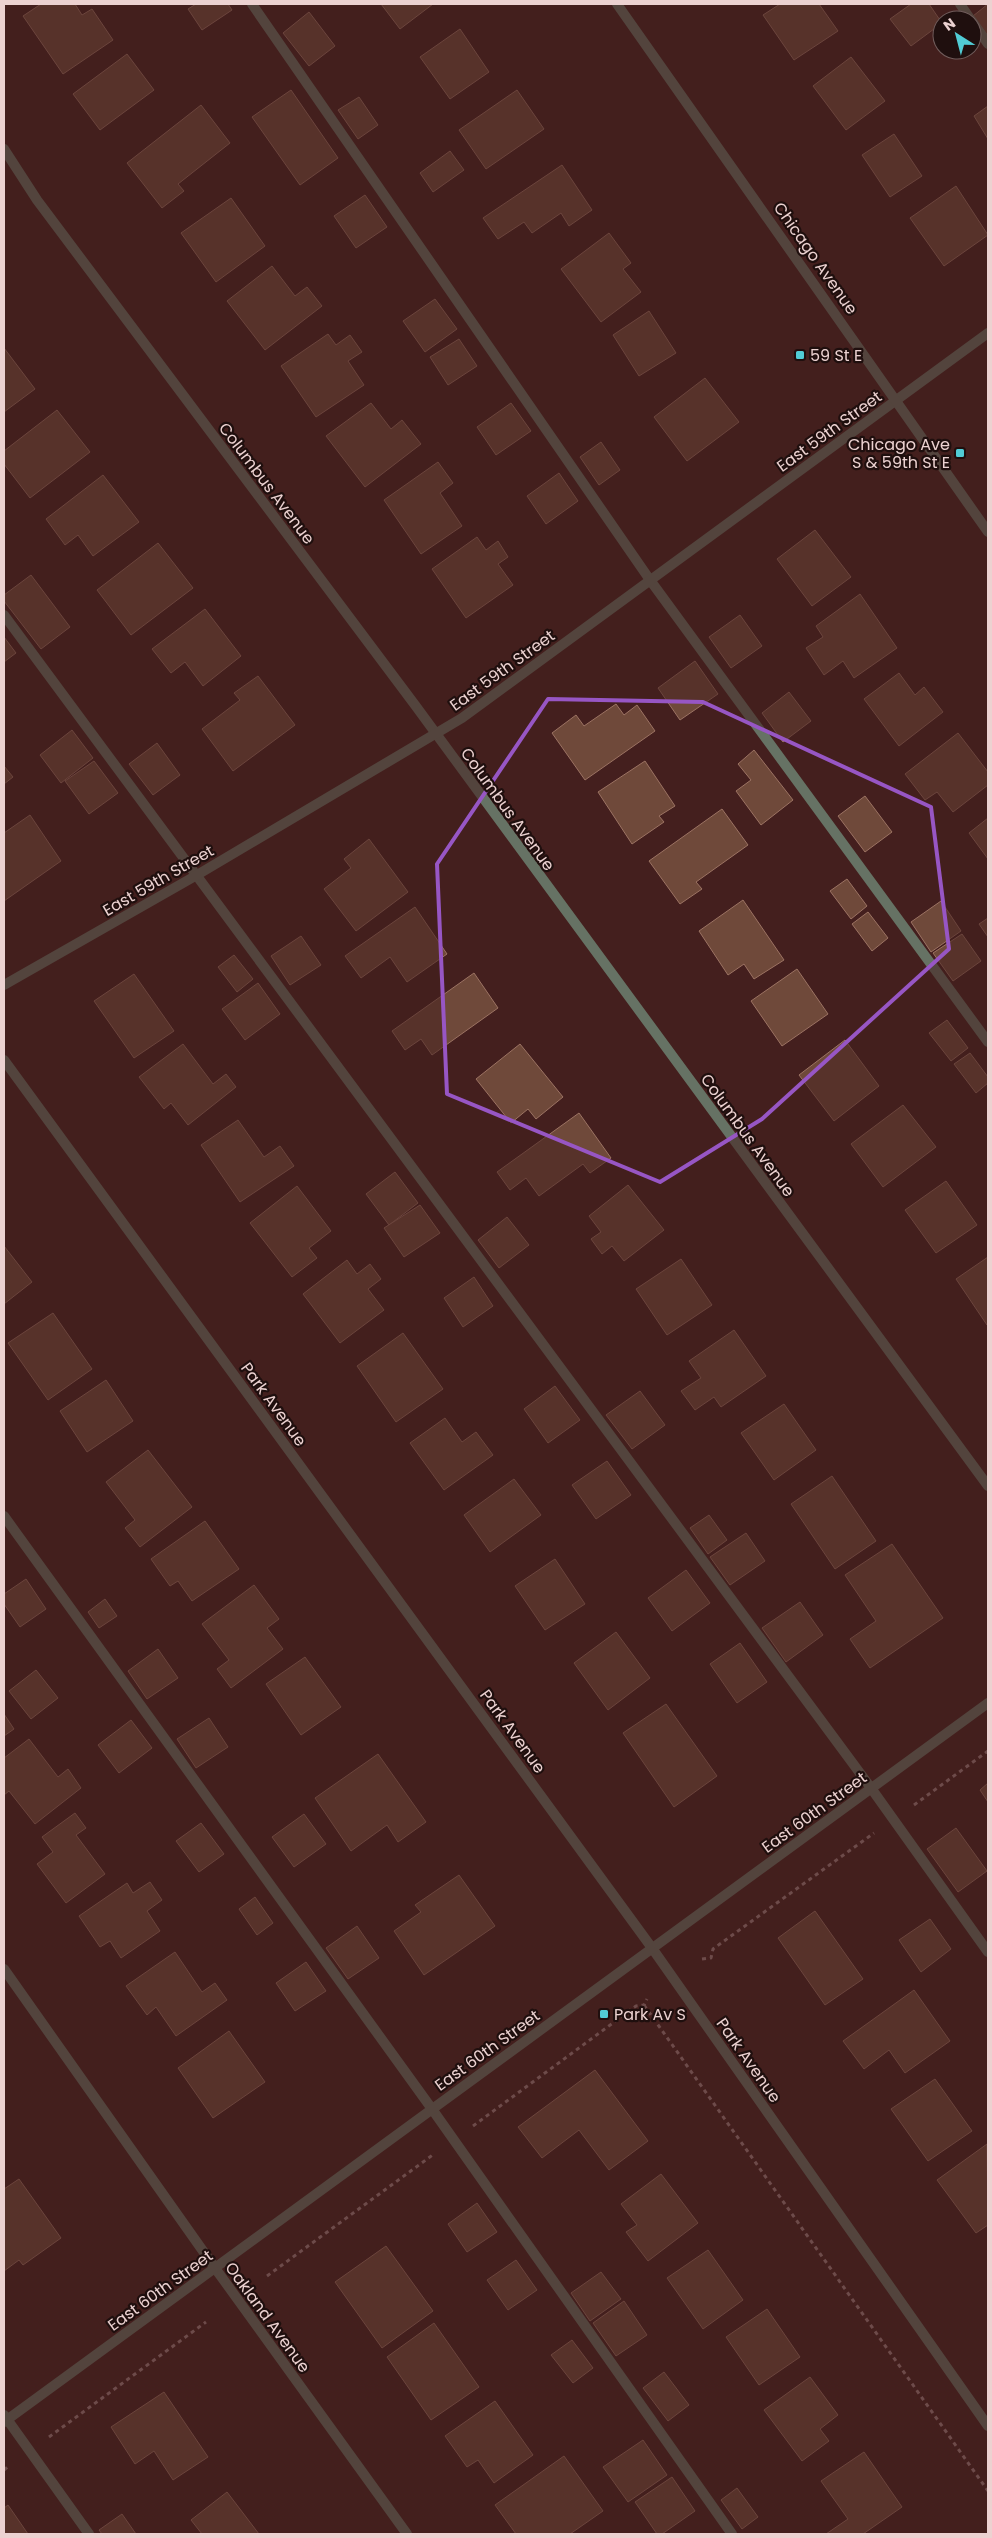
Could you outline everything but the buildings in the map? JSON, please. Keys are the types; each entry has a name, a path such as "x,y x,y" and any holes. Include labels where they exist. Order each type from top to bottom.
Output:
{"street":[{"path":"252,4 650,580 988,1042"},
{"name":"Chicago Avenue","path":"617,4 988,532"},
{"name":"Columbus Avenue","path":"4,148 37,200 435,734 988,1486"},
{"name":"East 59th Street","path":"4,985 197,875 462,718 988,333"},
{"path":"4,615 871,1788 988,1952"},
{"name":"Park Avenue","path":"4,1060 652,1948 988,2426"},
{"path":"4,1516 432,2109 732,2534"},
{"name":"East 60th Street","path":"5,2419 215,2268 988,1703"},
{"name":"Oakland Avenue","path":"4,1969 215,2268 407,2534"},
{"path":"5,2419 89,2534"}],"path":[{"path":"702,1959 711,1958 713,1949 988,1751"},
{"path":"644,2005 988,2491"},
{"path":"4,2470 206,2322"}],"highlighted area":[{"path":"548,699 703,702 931,807 949,949 762,1119 660,1182 447,1094 437,864"}],"place":[{"name":"59 St E","path":"800,355"},
{"name":"Chicago Ave S & 59th St E","path":"960,453"},
{"name":"Park Av S","path":"604,2014"}]}
